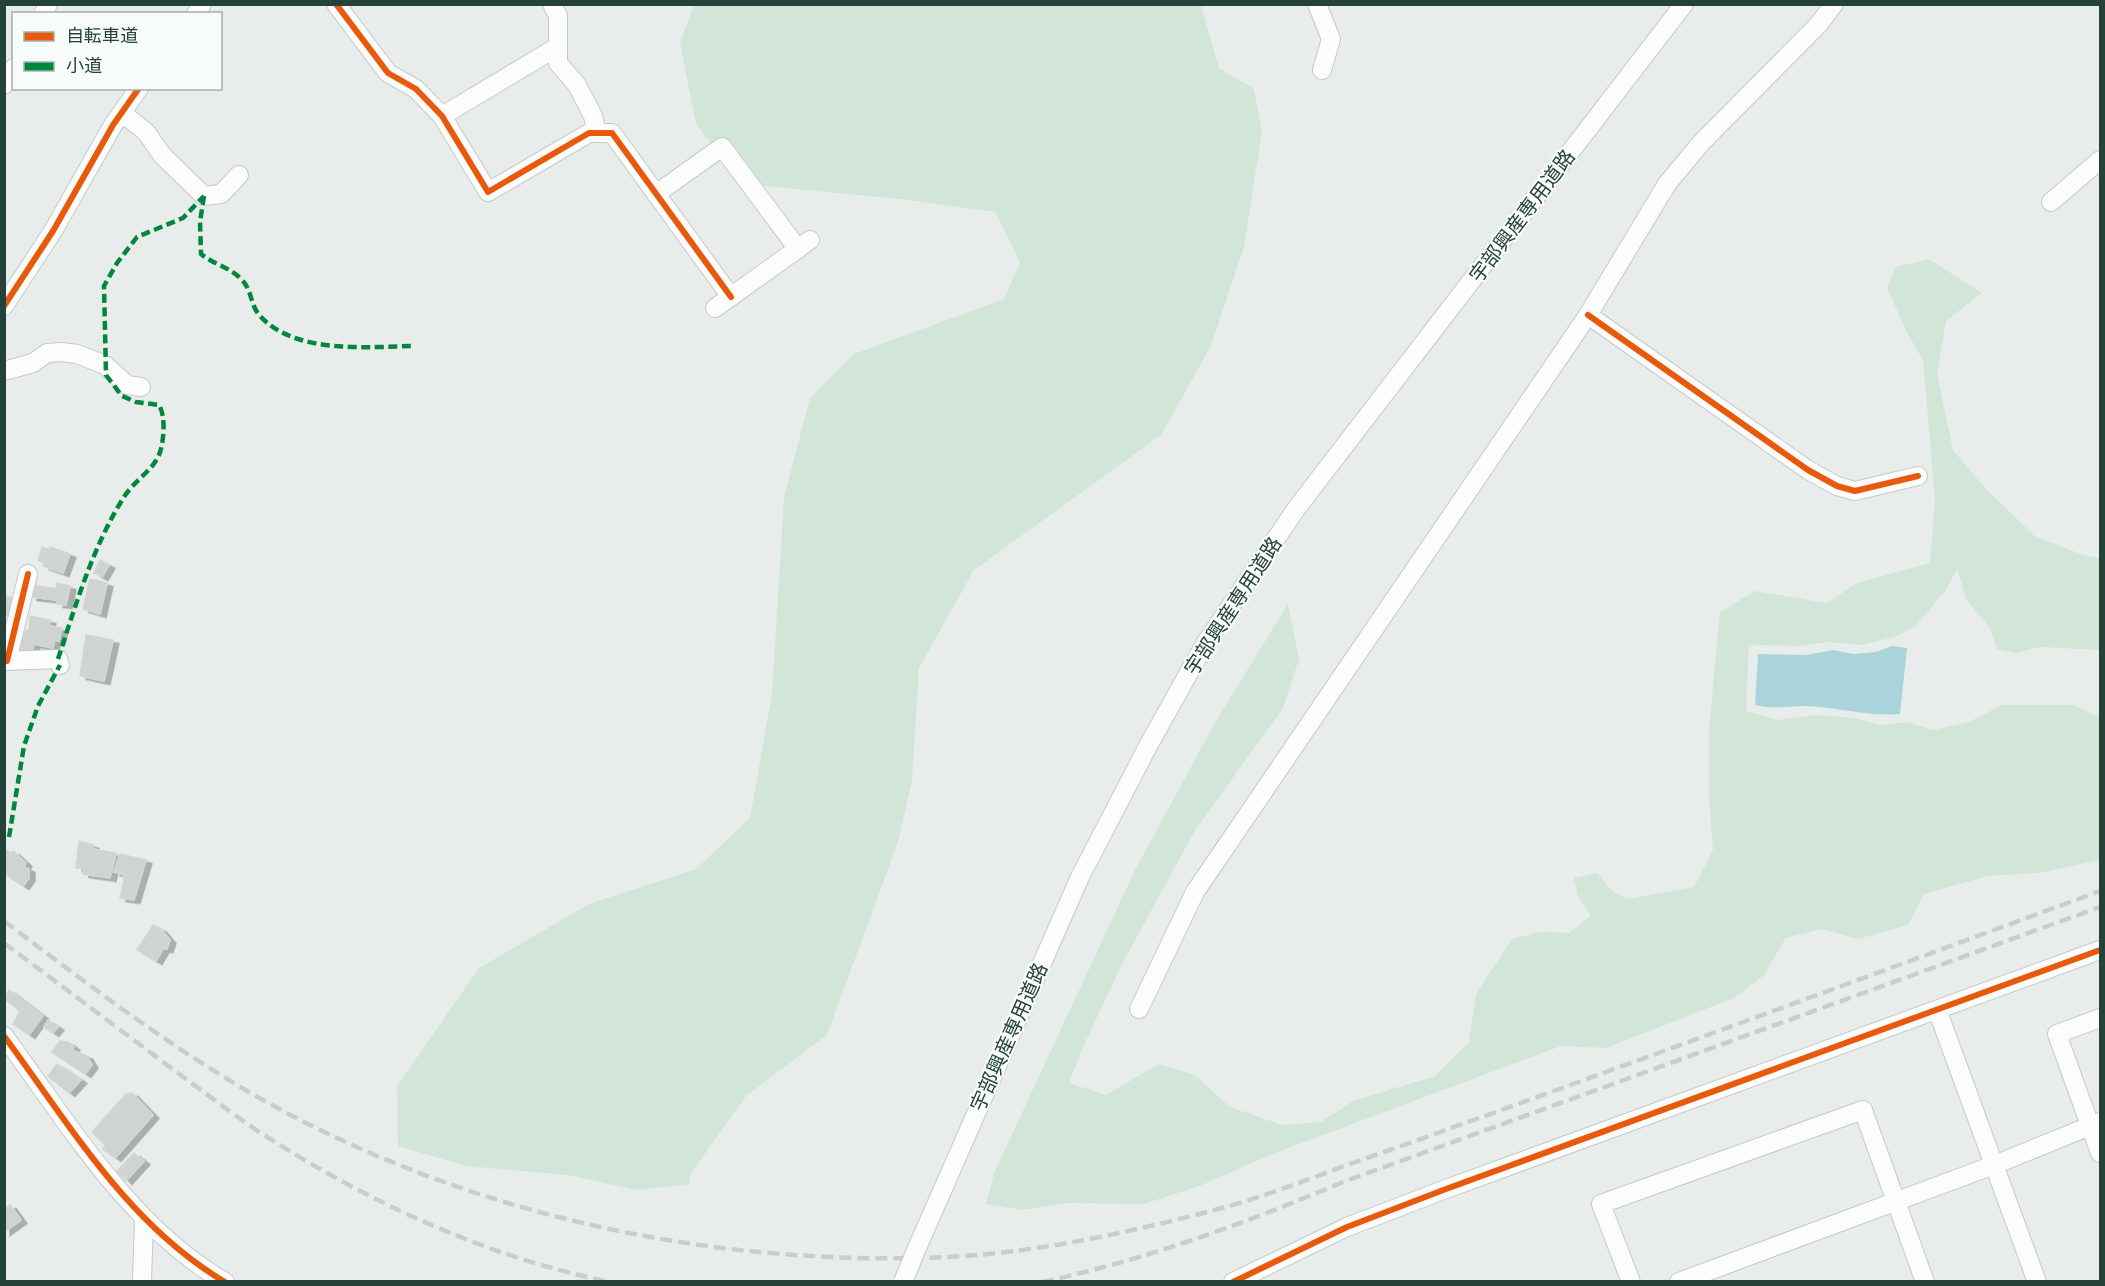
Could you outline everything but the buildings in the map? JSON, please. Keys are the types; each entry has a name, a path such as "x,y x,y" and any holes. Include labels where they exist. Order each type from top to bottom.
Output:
{"street":[{"path":"336,4 388,73 416,89 442,116 488,192 589,133 612,134 731,297"},
{"path":"552,4 558,16 558,63 577,86 593,116 597,133"},
{"path":"1317,4 1331,39 1322,70"},
{"name":"宇部興産専用道路","path":"903,1281 1080,877 1148,746 1205,644 1296,510 1684,4"},
{"path":"1139,1009 1195,892 1588,315 1667,184 1701,143 1818,25 1834,4"},
{"path":"442,116 557,47"},
{"path":"4,85 12,71"},
{"path":"4,306 53,231 122,112 138,90"},
{"path":"122,112 146,132 162,155 204,196 221,194 239,175"},
{"path":"657,194 722,147 804,244 715,308"},
{"path":"2051,202 2100,160"},
{"path":"1588,315 1808,470 1837,486 1855,491 1918,476"},
{"path":"4,371 33,363 47,353 62,352 97,362 128,386 141,387"},
{"path":"28,574 6,661 58,659 60,664"},
{"path":"1233,1281 1347,1227 1446,1189 1938,1012 2100,950"},
{"path":"1938,1012 2037,1281"},
{"path":"2100,1018 2057,1034 2096,1124 2100,1153"},
{"path":"4,1036 109,1180 144,1219 193,1261 225,1281"},
{"path":"1631,1281 1601,1204 1863,1110 1898,1201 1925,1281"},
{"path":"1679,1281 1994,1165 2096,1124"},
{"path":"142,1281 144,1219"}],"green space":[{"path":"694,5 1201,5 1219,68 1254,89 1262,131 1244,247 1211,346 1161,435 974,570 919,668 912,780 898,842 827,1035 746,1096 689,1176 690,1184 638,1190 567,1175 466,1166 398,1146 397,1086 479,968 589,904 696,869 750,818 772,694 784,497 810,398 854,354 1004,299 1020,262 995,212 900,199 744,184 696,124 680,42"},
{"path":"1929,259 1982,293 1946,321 1937,374 1953,450 1985,488 2035,536 2083,555 2100,558 2100,650 2040,647 2016,653 1997,649 1990,628 1966,599 1957,569 1945,591 1915,627 1895,637 1861,645 1828,642 1801,646 1749,645 1746,711 1779,720 1814,715 1855,718 1880,725 1907,722 1933,730 1969,722 2002,705 2073,705 2100,717 2100,860 2040,873 1988,876 1924,894 1908,925 1858,939 1822,929 1786,938 1763,976 1734,998 1606,1048 1561,1046 1275,1153 1202,1185 1144,1204 1069,1203 1022,1210 986,1204 994,1173 1136,868 1216,721 1288,604 1299,659 1283,708 1194,832 1122,964 1069,1083 1106,1095 1159,1064 1195,1075 1230,1107 1282,1125 1321,1122 1353,1101 1435,1076 1469,1042 1476,994 1512,939 1539,932 1569,933 1591,916 1578,896 1574,878 1597,873 1612,891 1628,899 1694,887 1713,850 1709,797 1709,729 1720,612 1755,591 1827,603 1857,583 1930,563 1935,500 1923,360 1905,329 1887,287 1896,267"}],"water":[{"path":"1892,646 1907,648 1900,714 1875,714 1813,706 1755,705 1758,654 1806,655 1833,650 1853,654 1876,652"}],"railway":[{"path":"4,921 140,1022 210,1069 283,1111 360,1148 439,1180 521,1207 604,1228 689,1243 774,1253 860,1258 946,1257 1013,1251 1080,1241 1179,1219 1246,1201 2100,891"},
{"path":"1042,1282 1157,1252 1232,1226 1343,1182 2100,907"},
{"path":"4,943 245,1122 345,1183 431,1225 474,1242 519,1258 610,1282"}],"marked path":[{"path":"204,196 200,222 201,254 240,278 247,287 257,312 276,329 312,343 333,346 414,346"},
{"path":"58,659 86,576 103,535 128,492 156,460 161,450 163,437 163,416 159,405 136,402 122,396 106,375 104,286 117,263 137,237 183,218 204,196"},
{"path":"9,837 24,746 38,706 60,665"}],"cycle path":[{"path":"336,4 388,73 416,89 442,116 488,192 589,133 612,133 731,297"},
{"path":"4,306 53,231 113,125 138,90"},
{"path":"1588,315 1808,470 1837,486 1855,491 1918,476"},
{"path":"7,661 28,574"},
{"path":"1233,1282 1347,1227 1446,1189 2100,950"},
{"path":"4,1036 77,1138 130,1203 190,1259 225,1282"}]}
